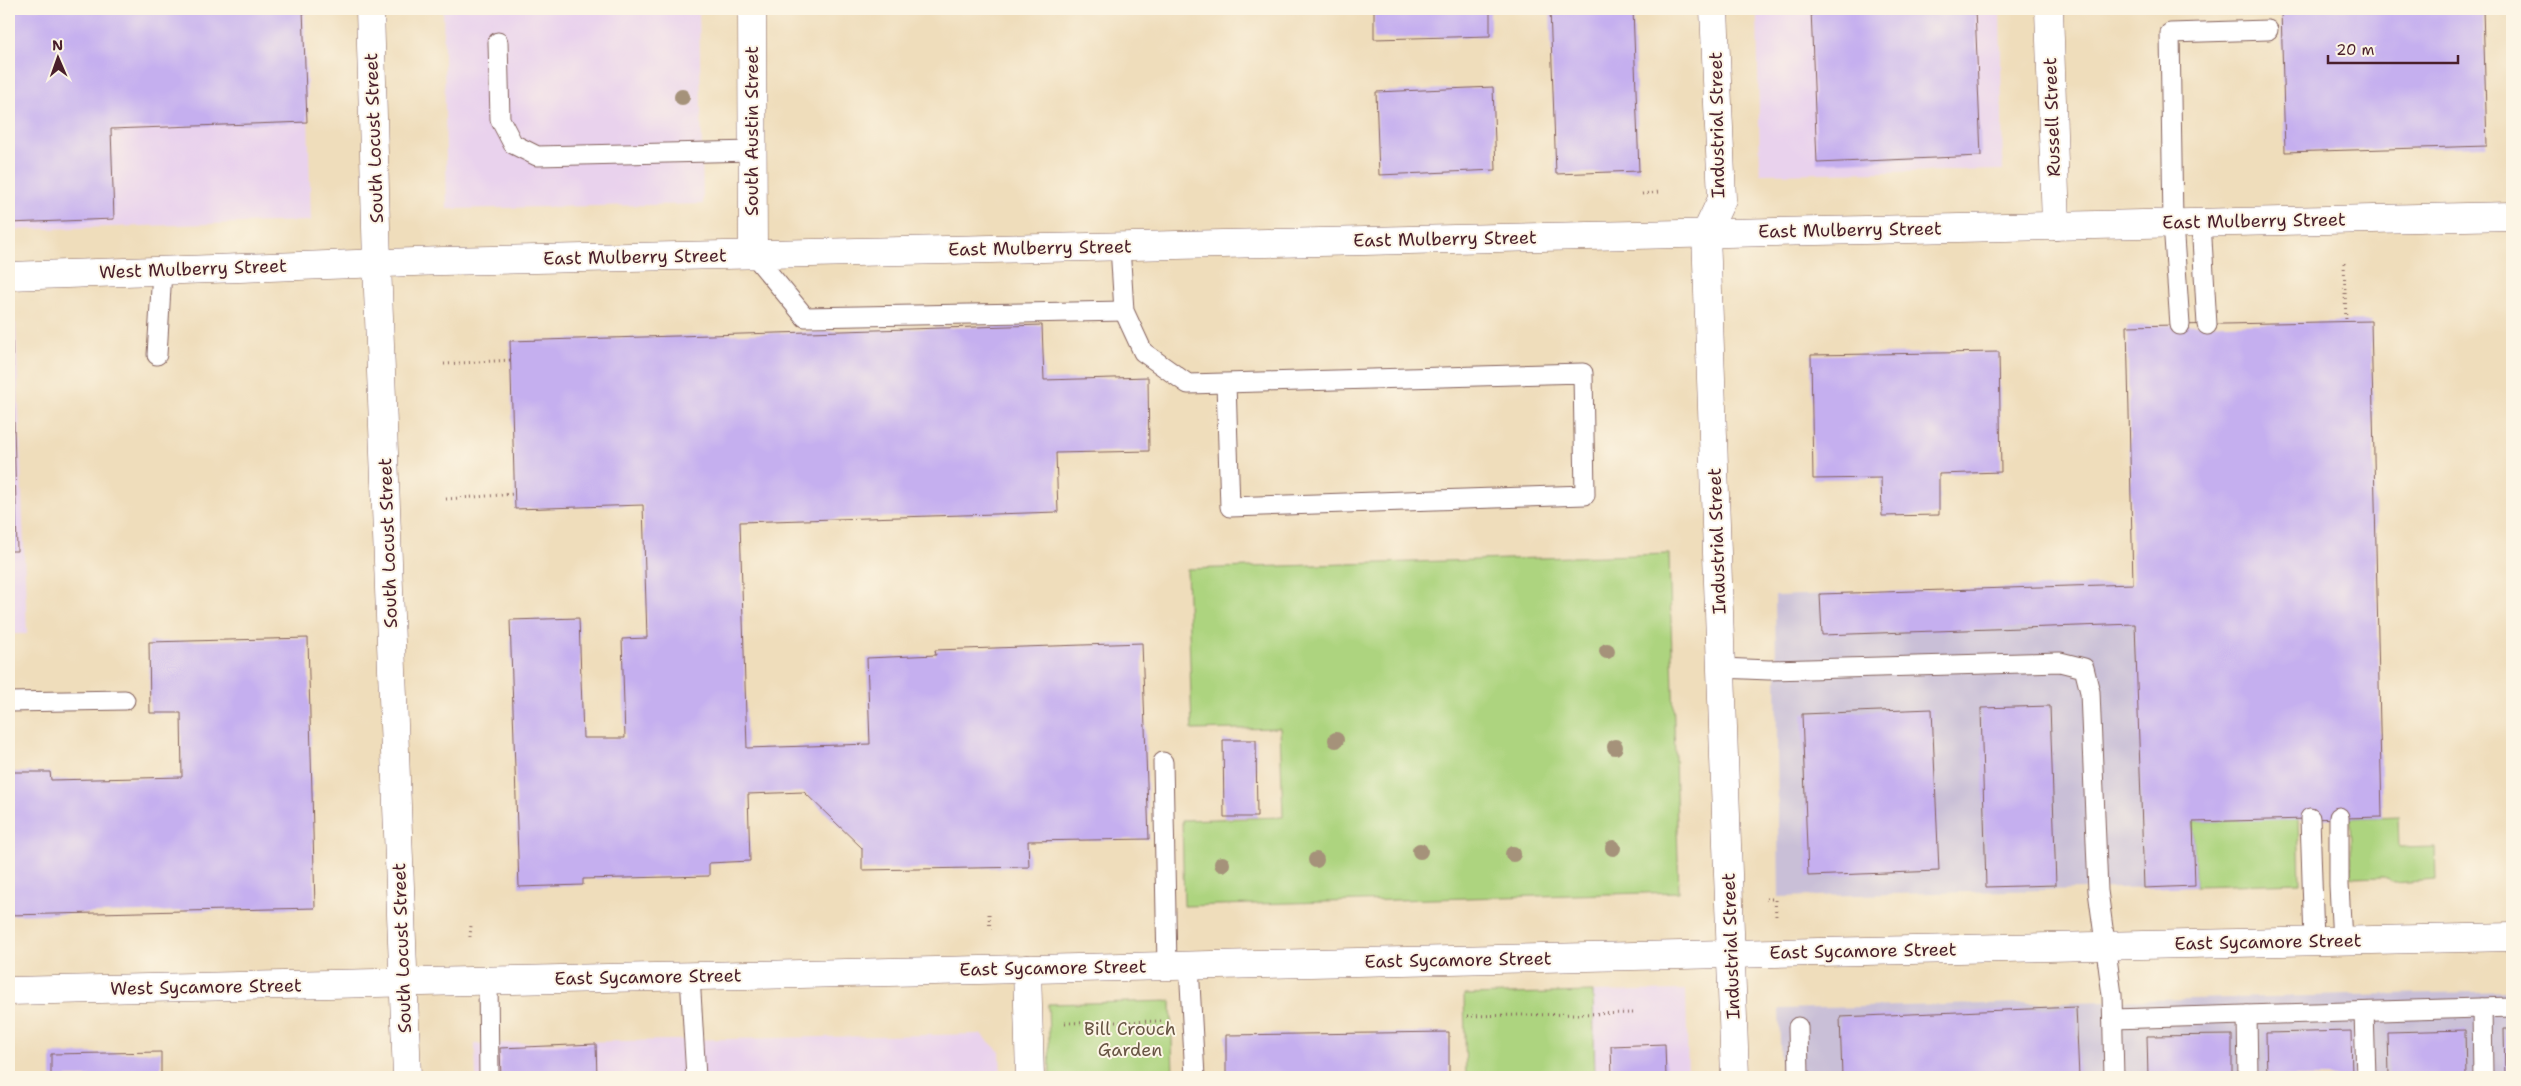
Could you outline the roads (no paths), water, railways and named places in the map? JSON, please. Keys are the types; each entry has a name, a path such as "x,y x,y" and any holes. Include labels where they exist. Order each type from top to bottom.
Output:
{"street":[{"name":"South Locust Street","path":"370,9 377,263 407,1077"},
{"name":"South Austin Street","path":"752,9 753,254"},
{"name":"Industrial Street","path":"1714,9 1722,199 1706,233 1735,1077"},
{"name":"Russell Street","path":"2049,9 2056,226"},
{"name":"East Mulberry Street","path":"377,263 2512,216"},
{"name":"West Mulberry Street","path":"9,276 377,263"},
{"name":"East Sycamore Street","path":"403,982 2512,937"},
{"path":"1027,969 1030,1077"},
{"name":"West Sycamore Street","path":"9,991 403,982"}],"lane":[{"path":"2180,325 2173,223 2170,33 2268,30"},
{"path":"498,42 500,118 513,144 537,156 753,151"},
{"path":"2201,222 2207,325"},
{"path":"1120,246 1124,311 1143,352 1188,384 1584,373 1585,495 1230,507 1226,384"},
{"path":"753,254 805,317 1124,311"},
{"path":"157,355 162,270"},
{"path":"1721,668 1769,670 2060,662 2084,668 2090,692 2098,892 2112,1019 2114,1077"},
{"path":"9,702 124,700"},
{"path":"1163,762 1178,966 1195,1077"},
{"path":"2339,817 2339,884 2342,941"},
{"path":"2310,818 2314,941"},
{"path":"690,976 696,1077"},
{"path":"488,980 488,1077"},
{"path":"2112,1019 2512,1007"},
{"path":"2482,1008 2483,1077"},
{"path":"2364,1012 2366,1077"},
{"path":"2247,1015 2248,1077"},
{"path":"1798,1027 1799,1077"}],"park label":[{"name":"Bill Crouch Garden","path":"1130,1039"}]}
